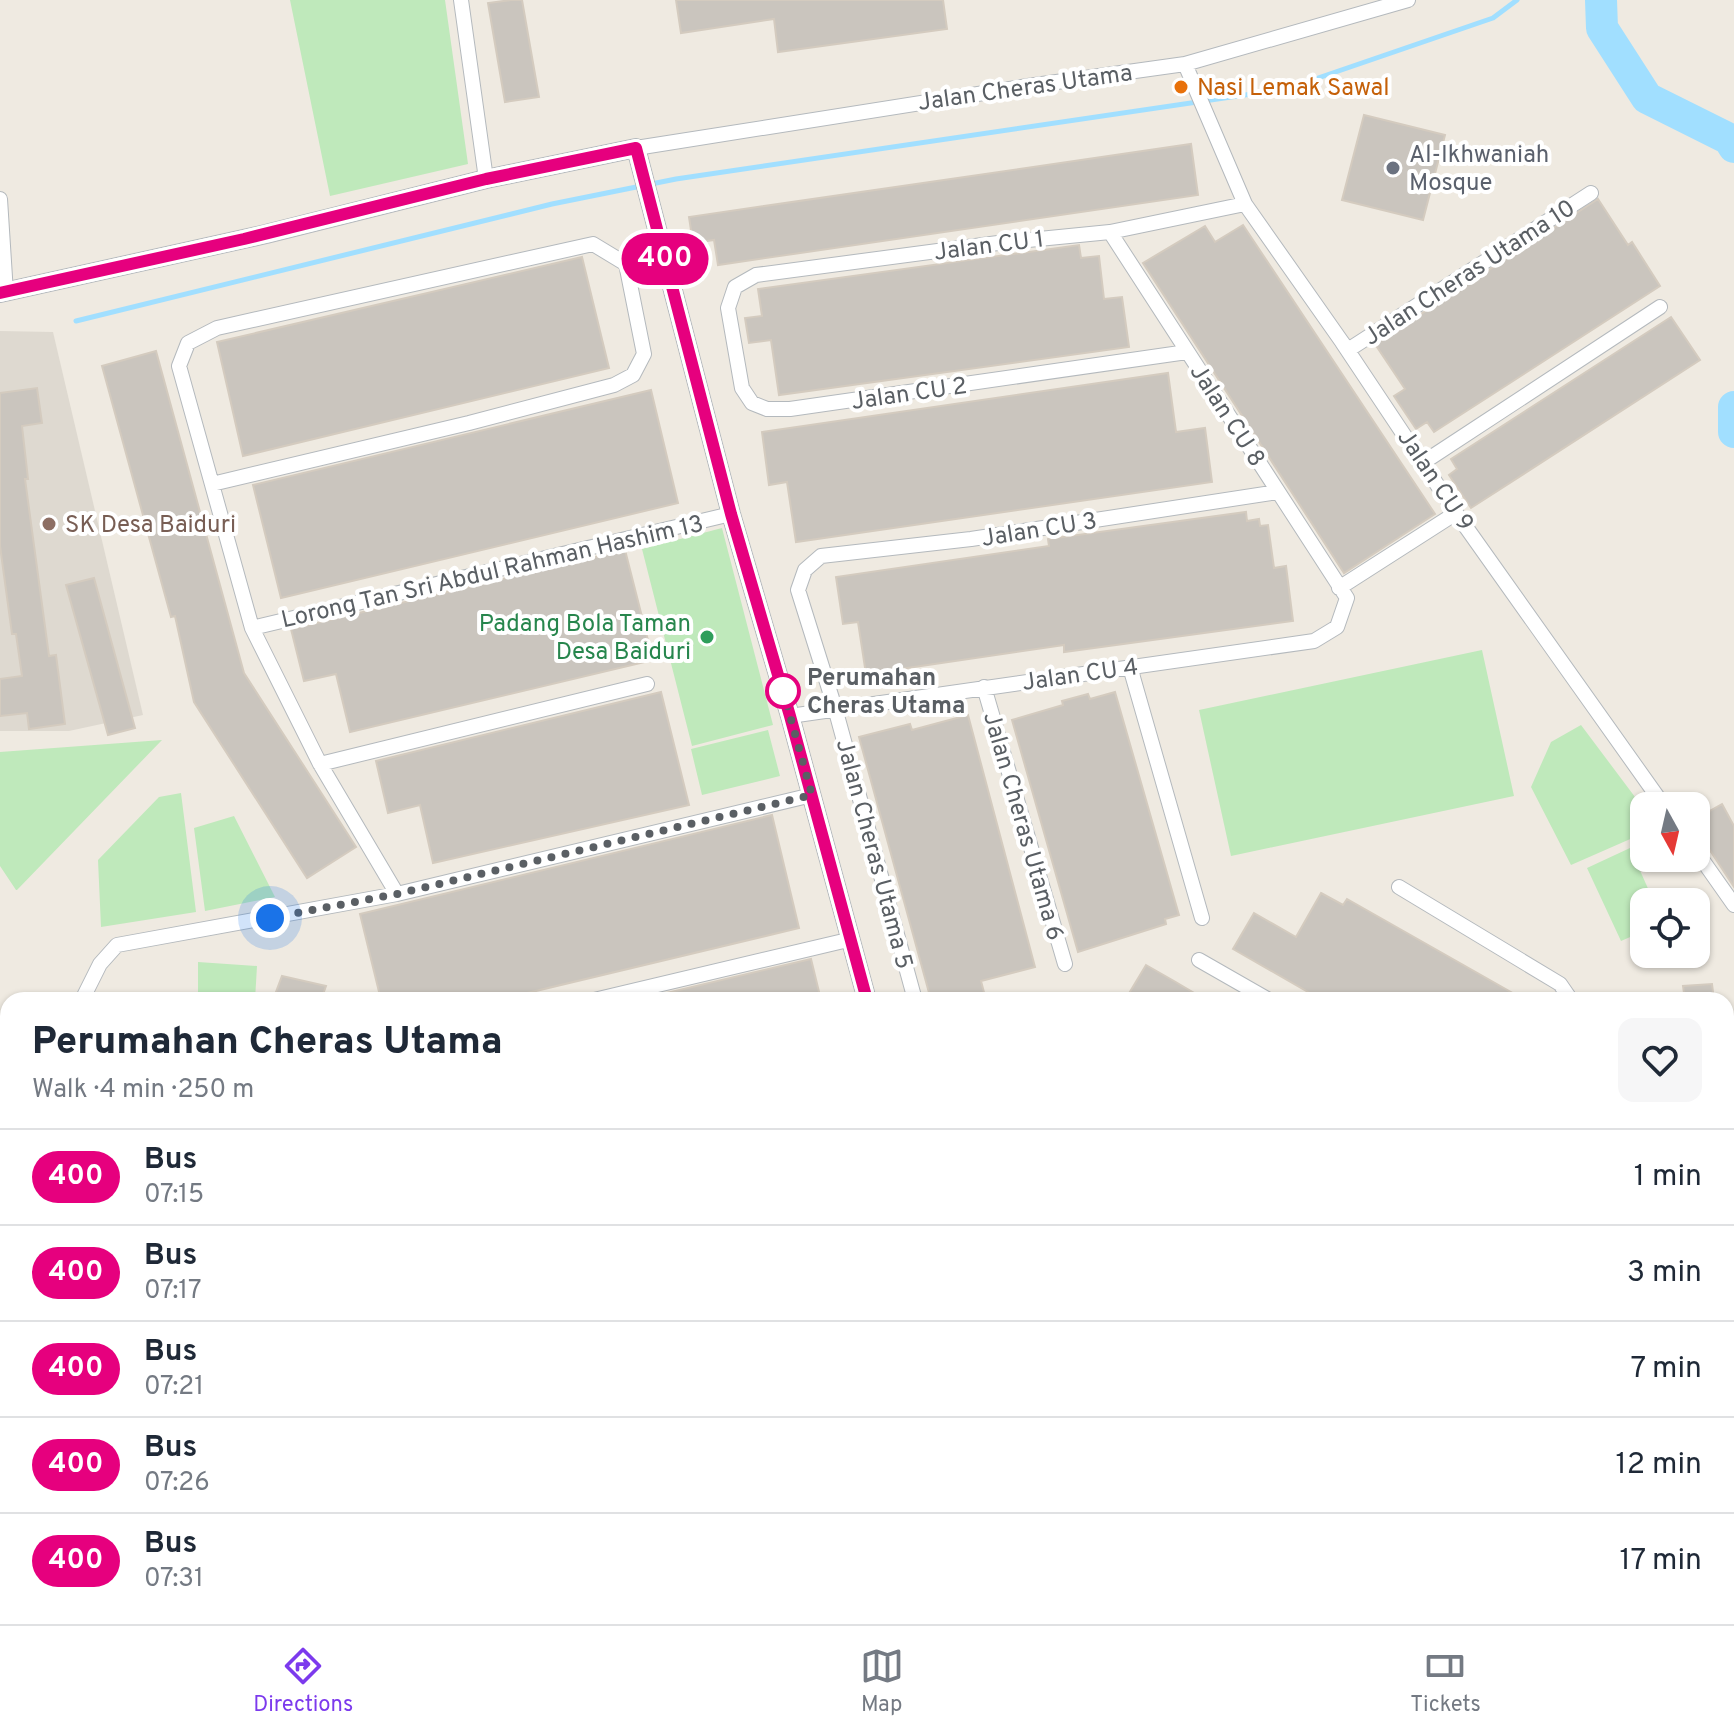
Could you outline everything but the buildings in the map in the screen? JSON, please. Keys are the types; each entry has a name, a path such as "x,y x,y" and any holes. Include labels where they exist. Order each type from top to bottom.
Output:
{"street":[{"path":"461,0 486,179"},
{"name":"Jalan Cheras Utama","path":"636,148 1185,64 1408,0"},
{"name":"Jalan CU 9","path":"1185,64 1245,204 1348,350 1456,513 1654,792"},
{"path":"0,199 3,293 253,237 486,179 636,148 731,514 865,992"},
{"name":"Jalan Cheras Utama 10","path":"1348,350 1591,193"},
{"name":"Jalan CU 1","path":"735,287 756,275 998,243 1110,232 1245,204"},
{"name":"Jalan CU 8","path":"1110,232 1343,593"},
{"path":"212,484 469,423 614,385 633,375 644,354 626,264 593,244 217,328 188,343 179,366 252,628 320,764 397,894"},
{"name":"Jalan CU 2","path":"735,287 728,308 742,388 752,403 767,409 790,409 954,387 1187,352"},
{"path":"1424,462 1660,307"},
{"name":"Jalan CU 3","path":"805,570 821,556 971,539 1278,492"},
{"path":"1343,593 1456,513"},
{"name":"Lorong Tan Sri Abdul Rahman Hashim 13","path":"252,628 731,514"},
{"name":"Jalan Cheras Utama 5","path":"805,570 798,590 835,708 913,992"},
{"name":"Jalan CU 4","path":"790,716 1314,641 1337,627 1343,593"},
{"path":"1130,667 1202,918"},
{"path":"320,764 647,684"},
{"name":"Jalan Cheras Utama 6","path":"984,687 1065,964"},
{"path":"87,992 100,964 117,945 397,894 812,795"},
{"path":"1710,871 1734,905"},
{"path":"1399,887 1560,984 1566,992"},
{"path":"628,992 852,939"},
{"path":"1199,960 1255,992"}],"shaded area":[{"name":"SK Desa Baiduri","path":"0,331 53,332 143,715 69,731 0,731"}],"green space":[{"path":"290,0 445,0 468,164 330,196"},
{"name":"Padang Bola Taman Desa Baiduri","path":"722,528 773,725 692,746 642,549"},
{"path":"1482,650 1514,796 1231,856 1199,710"},
{"path":"1581,725 1631,792 1630,839 1571,865 1531,787 1551,742"},
{"path":"768,730 780,776 702,795 691,749"},
{"path":"162,740 16,890 0,866 0,752"},
{"path":"181,793 196,912 101,927 98,860 159,797"},
{"path":"234,816 275,897 205,911 194,828"},
{"path":"1630,848 1630,872 1641,872 1648,888 1630,888 1630,937 1621,941 1587,868"},
{"path":"198,962 257,966 255,992 198,992"}],"waterway":[{"path":"76,321 552,204 676,179 1286,89 1493,18 1517,0"},
{"path":"1601,0 1602,28 1647,98 1729,139 1734,147"},
{"path":"1734,407 1734,432"}],"bus line":[{"name":"400","path":"0,293 244,239 486,179 636,148 731,514 865,992"}],"place":[{"name":"Nasi Lemak Sawal","path":"1181,87"},
{"name":"Al-Ikhwaniah Mosque","path":"1393,168"},
{"name":"SK Desa Baiduri","path":"49,524"},
{"name":"Padang Bola Taman Desa Baiduri","path":"707,637"},
{"name":"Perumahan Cheras Utama","path":"783,691"}],"route":[{"path":"270,918 397,894 812,795 782,687 783,691"}]}
